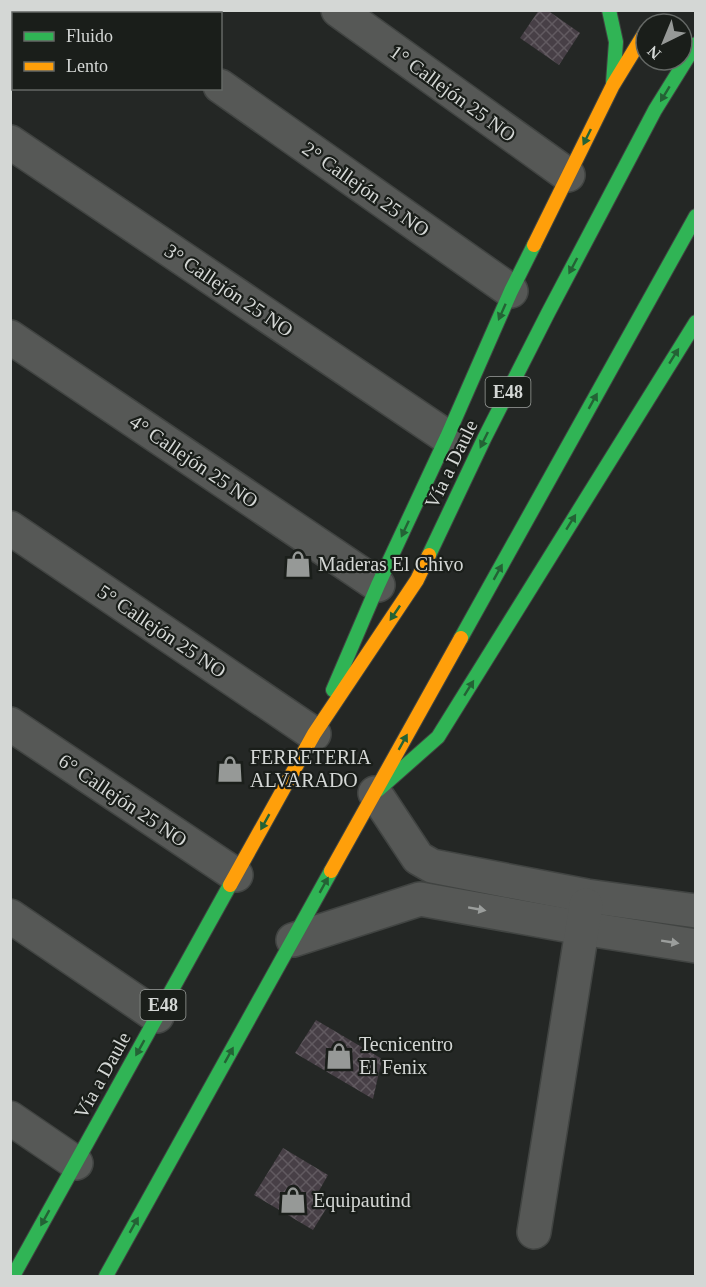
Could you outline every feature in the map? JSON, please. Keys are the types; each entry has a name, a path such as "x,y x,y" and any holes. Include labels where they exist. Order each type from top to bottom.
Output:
{"main road":[{"path":"609,10 616,42 613,85"},
{"name":"Vía a Daule","path":"13,1276 314,734 417,580 548,313 655,110 696,44"},
{"name":"E48","path":"613,85 634,51"},
{"name":"Vía a Daule","path":"314,734 378,585 447,437 511,291 613,85"},
{"path":"106,1276 696,216"},
{"path":"375,793 438,737 696,321"}],"street":[{"name":"1° Callejón 25 NO","path":"338,10 568,175"},
{"name":"2° Callejón 25 NO","path":"222,87 511,291"},
{"name":"3° Callejón 25 NO","path":"10,142 447,437"},
{"name":"4° Callejón 25 NO","path":"10,337 378,585"},
{"name":"5° Callejón 25 NO","path":"10,528 314,734"},
{"name":"6° Callejón 25 NO","path":"10,724 236,875"},
{"path":"375,793 418,858 432,866 587,896 696,911"},
{"path":"534,1232 587,896"},
{"path":"293,940 420,898 696,946"},
{"path":"10,916 157,1016"},
{"path":"10,1118 76,1163"}],"building":[{"path":"539,10 547,10 580,33 559,65 520,38"},
{"name":"Tecnicentro El Fenix","path":"316,1020 382,1059 373,1099 295,1053"},
{"name":"Equipautind","path":"283,1148 328,1175 316,1196 329,1204 313,1230 254,1195"}],"traffic: fast":[{"path":"609,10 616,42 613,83"},
{"path":"429,555 484,439 548,313 655,110 696,44"},
{"path":"461,638 696,216"},
{"path":"333,690 378,585 534,245"},
{"path":"378,790 438,737 696,322"},
{"path":"106,1276 331,871"},
{"path":"13,1276 230,885"}],"traffic: slow":[{"path":"534,245 613,85 634,51"},
{"path":"230,885 314,734 417,580 429,555"},
{"path":"331,871 461,638"}],"place":[{"name":"Maderas El Chivo","path":"298,564"},
{"name":"FERRETERIA ALVARADO","path":"230,769"},
{"name":"Tecnicentro El Fenix","path":"339,1056"},
{"name":"Equipautind","path":"293,1200"}]}
